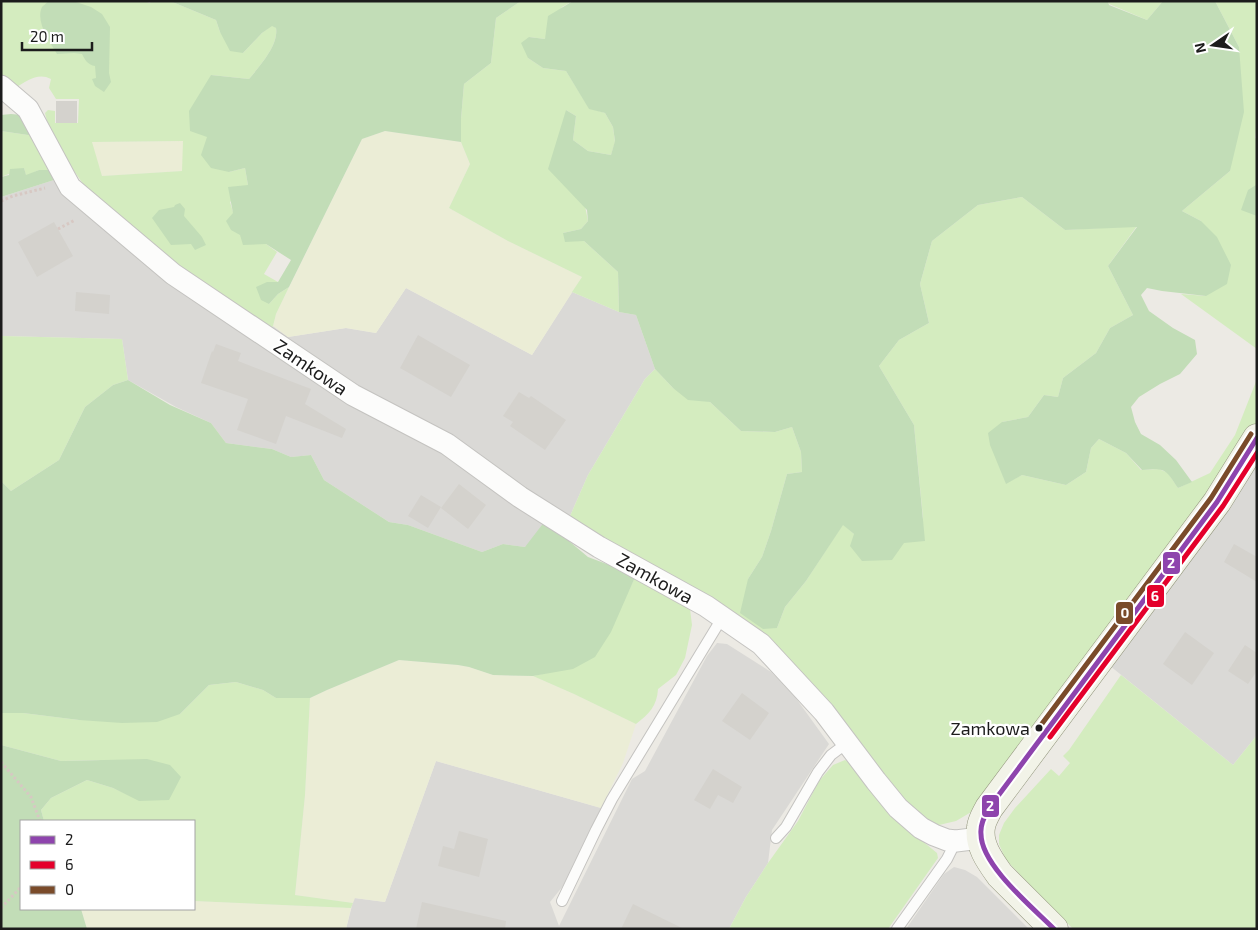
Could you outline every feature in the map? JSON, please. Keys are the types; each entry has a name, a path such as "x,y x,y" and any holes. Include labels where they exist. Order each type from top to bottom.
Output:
{"street":[{"name":"Zamkowa","path":"1,86 28,109 70,187 174,274 336,384 447,444 520,497 599,548 706,606 761,644 824,712 876,782 898,808 921,828 934,835 947,840 968,839"},
{"path":"1054,929 1000,875 984,850 968,839 981,826 989,808 1217,502 1257,438"}],"lane":[{"path":"562,901 612,799 722,618"},
{"path":"776,838 786,827 818,772 831,756 847,743"},
{"path":"896,929 947,859 968,839"}],"path":[{"path":"1,201 13,196 68,182"},
{"path":"58,229 83,216"},
{"path":"1,762 31,797 40,820"},
{"path":"1,908 20,888"}],"shaded area":[{"path":"54,180 86,214 260,344 273,326 288,337 346,328 376,333 406,288 532,355 572,292 619,312 636,315 655,369 645,379 588,475 570,516 569,523 525,547 503,544 482,552 408,525 389,522 324,480 311,455 291,457 272,449 226,443 211,423 176,407 128,380 122,339 1,336 1,197"},
{"path":"1257,423 1257,735 1233,765 1094,653 1212,495"},
{"path":"717,643 727,644 771,672 795,697 829,744 772,830 768,863 746,897 729,929 346,929 354,898 385,902 436,761 601,808 563,886 550,902 559,926 632,779 645,771 707,656"},
{"path":"954,867 965,870 977,877 1029,929 906,929 944,874"}],"green space":[{"path":"1,1 143,1 150,3 151,1 170,1 216,20 220,32 243,53 272,25 276,28 276,35 271,48 263,62 249,79 211,75 208,137 229,172 245,168 248,185 230,202 240,235 258,244 266,244 277,252 264,274 278,282 267,282 269,304 278,294 289,287 268,334 149,247 88,191 72,168 47,121 45,113 48,110 55,111 55,123 78,123 79,99 56,99 49,88 51,79 46,77 33,78 15,88 1,79","holes":["183,141 182,171 102,176 92,142"]},
{"path":"48,1 73,1 91,7 102,14 110,27 109,73 111,82 104,92 95,86 92,79 96,78 95,66 90,65 82,54 57,54 47,38 40,19 40,13 42,7"},
{"path":"170,1 521,1 496,18 491,63 464,84 461,142 385,131 362,139 289,287 278,294 269,304 261,300 256,287 267,282 278,282 291,260 266,244 243,245 240,235 231,230 226,221 233,213 228,187 248,185 245,168 229,172 211,168 201,155 207,137 190,131 189,111 211,75 249,79 263,62 271,48 276,35 276,28 272,26 262,33 243,53 230,51 216,20"},
{"path":"521,1 573,1 562,7 545,39 529,37 528,58 543,68 566,71 589,108 605,113 613,127 615,142 611,155 588,151 573,140 576,116 566,110 588,221 581,229 563,233 584,241 618,272 619,312 572,292 582,277 508,241 449,208 470,164 461,142 464,84 491,63 496,18"},
{"path":"573,1 1108,1 1109,5 1147,20 1163,1 1215,1 1239,47 1244,112 1230,171 1182,211 1201,221 1217,237 1231,265 1227,284 1206,296 1147,288 1141,295 1149,311 1173,328 1195,340 1197,354 1180,374 1139,397 1131,407 1141,434 1160,445 1176,460 1192,482 1178,488 1164,471 1156,469 1142,470 1126,453 1099,439 1091,448 1086,472 1066,485 1022,475 1006,484 990,445 988,433 1002,422 1028,417 1044,395 1058,397 1063,378 1096,353 1110,328 1133,315 1108,266 1137,227 1065,230 1022,197 978,205 932,241 920,284 929,323 899,340 879,366 914,425 925,541 904,543 892,560 862,561 850,546 854,534 843,525 806,581 785,607 777,628 763,629 740,613 748,579 762,557 787,474 802,472 801,452 792,427 775,432 741,431 710,402 688,400 673,388 655,369 636,315 619,312 618,272 584,241 565,242 563,233 581,229 588,221 587,210 548,169 566,110 576,116 573,140 588,151 611,155 615,141 613,127 605,113 589,109 566,71 543,68 528,58 521,43 529,37 545,39 548,16"},
{"path":"1108,1 1163,1 1147,20 1109,4"},
{"path":"1215,1 1257,1 1257,122 1255,138 1257,139 1257,349 1181,294 1206,296 1201,221 1182,211 1230,171 1239,47"},
{"path":"1,115 22,115 35,134 28,135 1,131"},
{"path":"1,131 28,135 35,134 58,178 54,180 49,170 39,170 26,176 24,168 1,177"},
{"path":"385,131 461,142 470,164 449,208 508,241 582,277 532,355 406,288 376,333 346,328 288,337 273,326 276,314 362,139"},
{"path":"183,141 183,171 102,176 91,142"},
{"path":"24,168 26,175 39,170 49,170 54,180 1,197 1,177 9,175 10,169"},
{"path":"1256,185 1257,216 1241,210 1248,190"},
{"path":"1022,197 1065,230 1137,226 1108,266 1133,315 1110,328 1096,353 1063,378 1058,397 1044,395 1028,417 1002,422 1001,470 1006,483 1022,475 1066,485 1086,472 1091,448 1099,439 1126,453 1141,470 1159,469 1168,473 1178,488 1210,473 1235,435 1257,379 1257,423 1212,495 973,811 956,821 939,825 917,815 714,604 673,575 569,523 570,516 588,475 645,379 655,369 673,388 710,402 741,431 775,432 792,427 801,452 802,472 787,474 762,557 748,579 777,628 785,607 806,581 843,524 854,534 904,543 923,518 914,425 879,366 899,340 929,323 920,284 932,241 978,205"},
{"path":"180,203 185,209 184,216 202,237 206,245 195,250 191,244 171,245 152,218 159,210 174,207"},
{"path":"1,336 122,339 128,380 113,385 85,407 59,460 11,491 1,481"},
{"path":"128,380 170,405 211,423 226,443 272,449 291,457 311,455 324,480 389,522 408,525 482,552 503,544 525,547 545,521 588,557 636,575 611,632 595,657 573,669 533,676 493,675 458,665 399,660 310,698 276,698 263,690 236,682 209,685 180,714 157,722 122,723 23,713 1,713 1,481 11,491 59,460 85,407 113,385"},
{"path":"636,575 690,609 692,625 685,658 676,675 658,689 652,709 636,724 533,676 551,672 629,590"},
{"path":"399,660 458,665 493,675 533,676 574,694 636,724 623,763 601,808 436,761 385,902 355,898 353,903 295,895 305,795 310,698"},
{"path":"1121,675 1233,765 1257,735 1257,929 1073,929 1006,860 999,844 999,835 1004,823 1015,808 1051,769 1059,776 1070,763 1063,756"},
{"path":"236,682 263,690 276,698 310,698 305,795 295,895 353,903 351,908 195,901 195,820 44,820 41,810 51,798 87,780 113,788 139,800 99,760 61,761 1,745 1,713 23,713 79,720 180,714 209,685"},
{"path":"1,745 61,761 147,759 170,765 181,777 169,800 139,801 113,788 87,780 51,798 41,810 44,820 20,820 20,910 81,910 87,929 1,929"},
{"path":"845,760 854,766 875,797 900,823 937,853 938,858 888,929 729,929 746,897 798,821 819,781 833,765"},
{"path":"195,901 351,908 346,929 87,929 81,910 195,910"}],"building":[{"path":"56,101 77,101 77,123 56,123"},
{"path":"54,222 73,256 37,277 18,242"},
{"path":"76,292 110,295 109,314 75,311"},
{"path":"418,335 470,365 451,397 400,368"},
{"path":"216,344 241,353 238,361 311,389 305,404 346,429 342,438 286,416 276,444 237,430 248,399 201,383"},
{"path":"519,392 529,398 531,396 566,420 545,450 510,426 513,422 503,416"},
{"path":"459,484 486,505 468,529 441,508"},
{"path":"421,495 441,507 428,528 408,516"},
{"path":"1234,544 1257,557 1257,582 1224,562"},
{"path":"1185,632 1214,653 1192,685 1163,664"},
{"path":"1245,645 1257,653 1257,671 1248,684 1228,671"},
{"path":"742,693 769,713 750,740 722,721"},
{"path":"713,769 742,787 733,803 718,795 710,809 694,800"},
{"path":"459,831 488,839 479,877 438,866 443,846 454,849"},
{"path":"422,902 506,921 505,929 416,929"},
{"path":"633,904 684,929 621,929"}],"transit line":[{"name":"0","path":"1038,729 1211,498 1251,434"},
{"name":"2","path":"1054,929 1009,885 989,859 983,846 981,834 983,820 989,808 1217,502 1257,438"},
{"name":"6","path":"1050,737 1223,506 1257,453"}],"place":[{"name":"Zamkowa","path":"1039,728"}]}
